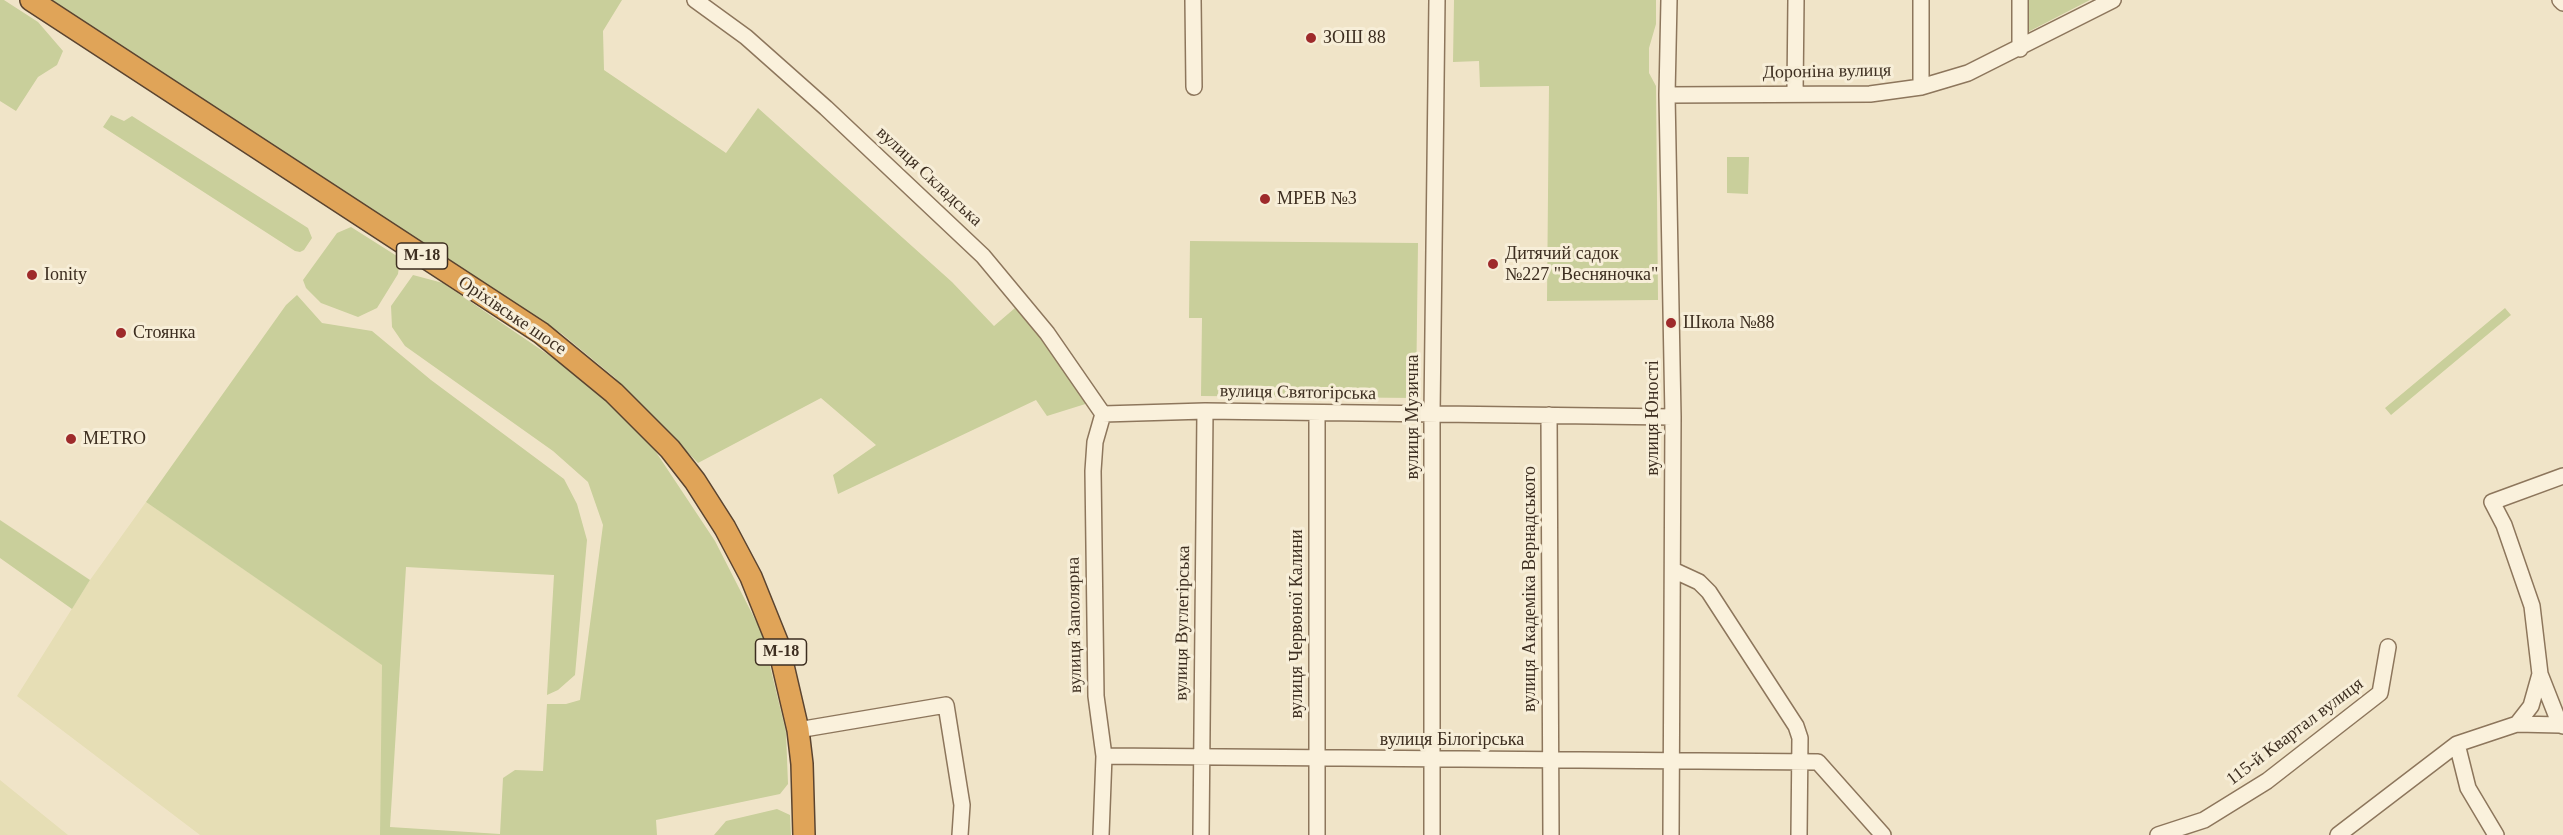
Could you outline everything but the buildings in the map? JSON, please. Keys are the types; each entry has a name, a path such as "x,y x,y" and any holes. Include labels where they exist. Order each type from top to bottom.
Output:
{"highway":[{"name":"Оріхівське шосе","path":"31,0 541,333 585,368 641,419 688,473 725,528 751,578 778,644 798,730"},
{"name":"М-18","path":"798,730 802,764 804,835"}],"street":[{"name":"вулиця Складська","path":"695,0 746,37 826,108 983,256 1047,333 1103,414"},
{"path":"1193,0 1194,87"},
{"name":"вулиця Музична","path":"1432,835 1432,414 1437,0"},
{"name":"вулиця Юності","path":"1669,0 1667,94 1673,570 1671,835"},
{"path":"1795,93 1796,0"},
{"path":"1921,0 1922,87"},
{"path":"2020,0 2020,49"},
{"name":"Дороніна вулиця","path":"1667,94 1870,94 1922,87 1968,73 2020,49 2113,0"},
{"name":"вулиця Святогірська","path":"1103,414 1205,411 1672,417"},
{"name":"вулиця Вуглегірська","path":"1201,835 1205,411"},
{"name":"вулиця Червоної Калини","path":"1317,413 1317,835"},
{"name":"вулиця Заполярна","path":"1101,835 1104,756 1096,696 1093,471 1095,441 1103,414"},
{"name":"вулиця Академіка Вернадського","path":"1549,415 1551,835"},
{"path":"2338,835 2457,744 2517,724 2562,726 2540,674 2532,606 2504,525 2492,502 2563,476"},
{"path":"1673,570 1698,582 1709,592 1796,726 1800,738 1799,835"},
{"name":"115-й Квартал вулиця","path":"2158,835 2204,820 2267,781 2380,693 2388,647"},
{"path":"2517,724 2531,706 2540,674"},
{"path":"798,730 946,705 962,805 960,835"},
{"path":"2457,744 2468,788 2496,835"},
{"name":"вулиця Білогірська","path":"1104,756 1800,761"},
{"path":"1800,761 1818,762 1883,835"}],"shaded area":[{"path":"146,502 383,665 380,835 200,835 17,696 90,580"},
{"path":"0,780 68,835 0,835"}],"green space":[{"path":"0,0 4,0 38,22 63,51 57,65 38,77 16,111 0,101"},
{"path":"41,0 622,0 603,31 604,70 726,153 758,108 952,282 994,326 1022,302 1095,401 1047,416 1036,400 838,494 833,475 876,445 821,398 698,463 614,377 562,334"},
{"path":"1454,0 1656,0 1656,24 1649,48 1649,73 1656,86 1658,300 1547,301 1549,86 1480,87 1479,61 1453,62"},
{"path":"2024,0 2090,0 2024,34"},
{"path":"111,115 124,121 132,116 308,228 312,238 304,250 295,251 103,127"},
{"path":"1727,157 1749,157 1748,194 1727,193"},
{"path":"351,227 400,258 398,274 377,308 358,317 321,303 306,288 303,280 337,233"},
{"path":"1190,241 1418,243 1416,398 1201,396 1202,318 1189,318"},
{"path":"413,275 443,283 600,390 654,449 715,541 762,633 786,732 788,784 780,794 656,820 657,835 380,835 382,665 146,502 286,305 297,295 322,323 372,331 431,380 564,479 577,504 587,540 575,675 558,690 547,695 554,575 406,567 390,827 500,834 503,778 515,770 543,771 547,704 566,704 580,700 603,525 588,482 553,451 405,346 392,327 391,306"},
{"path":"2505,308 2511,315 2391,415 2385,408"},
{"path":"0,520 90,580 72,609 0,558"},
{"path":"777,809 790,815 791,835 714,835 726,821"}],"place":[{"name":"ЗОШ 88","path":"1311,38"},
{"name":"МРЕВ №3","path":"1265,199"},
{"name":"Дитячий садок №227 \"Весняночка\"","path":"1493,264"},
{"name":"Ionity","path":"32,275"},
{"name":"Школа №88","path":"1671,323"},
{"name":"Стоянка","path":"121,333"},
{"name":"METRO","path":"71,439"}]}
